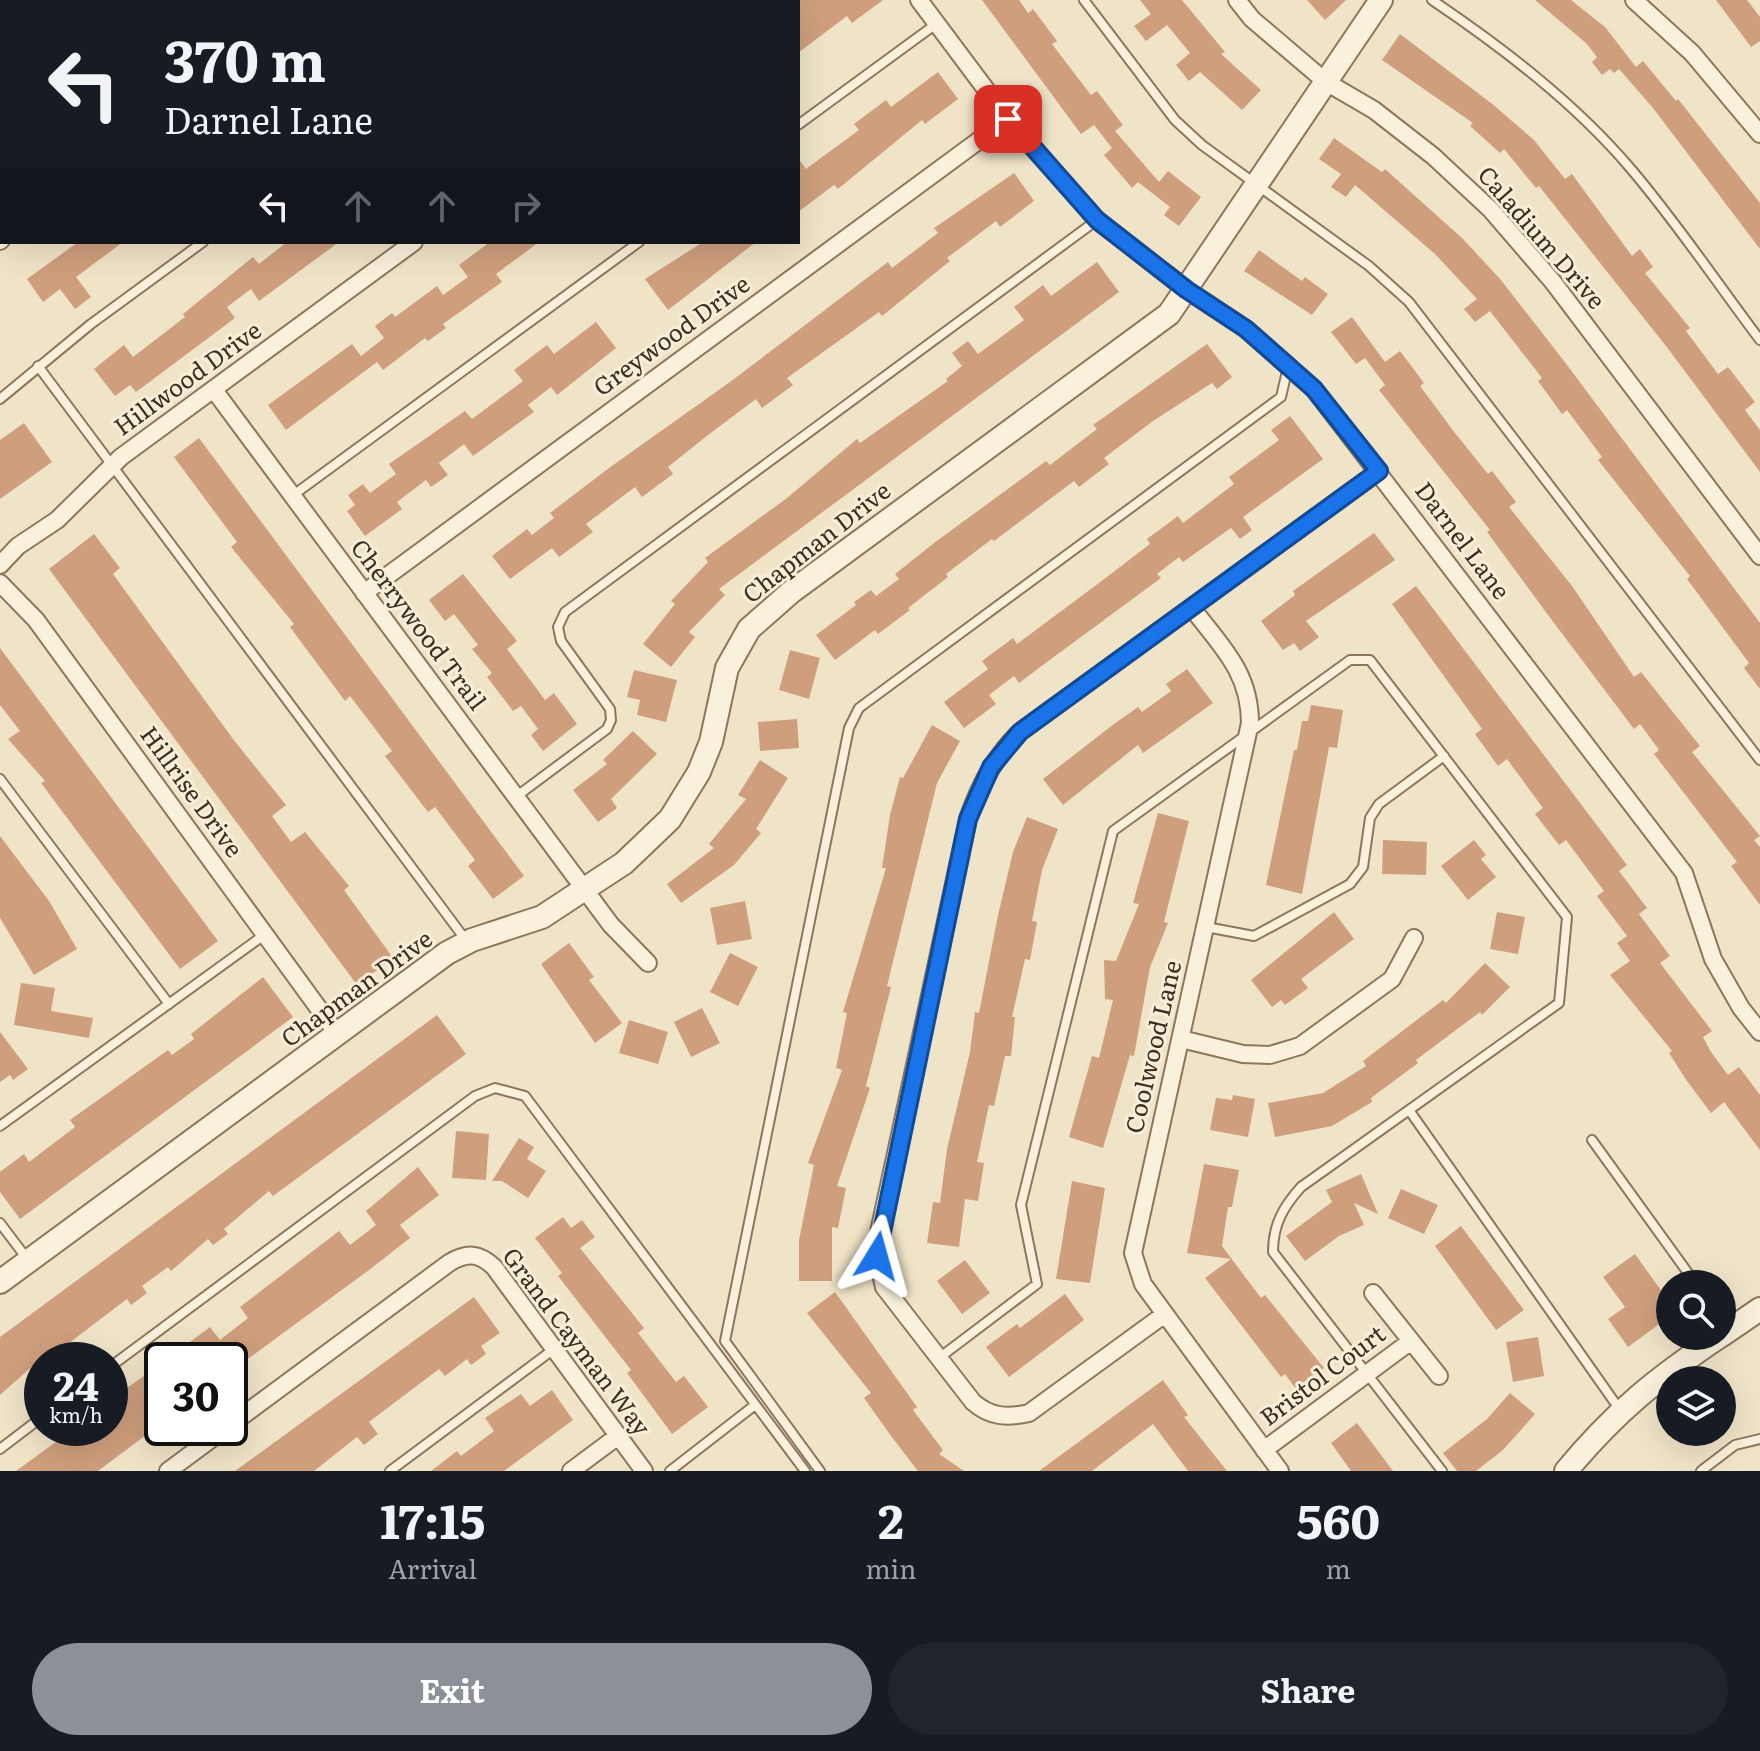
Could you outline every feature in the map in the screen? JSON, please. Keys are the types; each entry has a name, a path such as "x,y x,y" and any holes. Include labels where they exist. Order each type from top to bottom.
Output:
{"street":[{"name":"Darnel Lane","path":"919,0 1008,119 1097,220 1187,290 1246,329 1314,389 1684,873 1713,959 1741,1008 1760,1032"},
{"name":"Caladium Drive","path":"1237,0 1252,19 1326,82 1374,110 1433,156 1491,210 1553,282 1760,556"},
{"name":"Chapman Drive","path":"0,1282 447,953 467,942 542,917 624,863 670,819 699,772 711,742 727,668 749,629 804,582 1169,314 1381,0"},
{"path":"1634,0 1692,53 1760,134"},
{"name":"Greywood Drive","path":"364,593 1008,119"},
{"name":"Hillwood Drive","path":"0,565 18,546 57,520 112,465 411,244"},
{"name":"Cherrywood Trail","path":"214,390 611,925 648,963"},
{"path":"1165,1314 1029,1413 1014,1416 986,1413 884,1287 877,1256 912,1079 977,792 1007,745 1020,732 1379,471"},
{"name":"Hillrise Drive","path":"0,583 36,620 338,1035"},
{"name":"Coolwood Lane","path":"1192,608 1237,667 1250,695 1247,737 1133,1253 1143,1284 1280,1471"},
{"path":"1181,1039 1243,1054 1270,1055 1300,1046 1392,979 1414,938"},
{"name":"Grand Cayman Way","path":"248,1412 460,1256 474,1255 494,1267 644,1471"},
{"name":"Bristol Court","path":"1373,1293 1439,1376"},
{"path":"1736,1323 1760,1309"},
{"name":"Bristol Court","path":"1264,1450 1411,1341"},
{"path":"1566,1471 1653,1380 1695,1350"},
{"path":"571,1471 618,1436"},
{"name":"Grand Cayman Way","path":"168,1471 202,1446"}],"lane":[{"path":"1084,0 1175,120 1369,266 1409,302 1760,760"},
{"path":"1432,0 1530,73 1611,148 1665,213 1760,340"},
{"path":"800,124 937,23"},
{"path":"517,796 607,729 611,720 610,709 561,641 558,627 565,612 1097,220"},
{"path":"0,399 38,366 200,244"},
{"path":"292,496 636,244"},
{"path":"38,366 467,942"},
{"path":"820,1471 725,1341 849,728 859,708 1281,397 1288,366"},
{"path":"939,1358 1037,1284 1021,1205 1113,831 1350,660 1370,660 1567,917 1559,1003 1301,1187 1287,1203 1273,1230 1273,1252 1442,1471"},
{"path":"1206,927 1254,936 1350,884 1363,867 1370,818 1379,804 1444,756"},
{"path":"0,779 169,1004"},
{"path":"0,1126 265,934"},
{"path":"128,1354 475,1096 495,1088 525,1096 805,1471"},
{"path":"1409,1110 1621,1411"},
{"path":"1592,1140 1686,1270"},
{"path":"0,1223 29,1261"},
{"path":"390,1471 554,1349"},
{"path":"670,1471 755,1405"},
{"path":"0,1449 24,1431"},
{"path":"1701,1471 1735,1445 1760,1439"}],"building":[{"path":"800,0 883,0 852,23 847,16 800,51"},
{"path":"982,0 1019,0 1028,13 1033,9 1057,41 1052,44 1091,95 1097,91 1123,125 1115,131 1159,182 1168,171 1201,197 1179,226 1164,215 1170,207 1138,182 1132,188 1104,155 1112,148 1094,125 1081,134"},
{"path":"1140,0 1182,0 1225,52 1221,54 1261,90 1242,110 1200,72 1189,81 1176,65 1190,53 1167,25 1146,41 1134,26 1151,14"},
{"path":"1307,0 1346,0 1325,20"},
{"path":"1535,0 1571,0 1605,27 1636,67 1643,61 1676,101 1678,99 1760,203 1760,249 1653,108 1619,69 1614,73 1610,69 1602,75 1592,62 1597,57 1586,43"},
{"path":"1716,0 1747,0 1760,17 1760,41 1751,47"},
{"path":"1400,34 1534,140 1565,179 1572,174 1632,256 1640,249 1653,267 1645,273 1690,328 1686,331 1718,374 1728,367 1755,402 1745,410 1760,430 1760,472 1666,346 1539,186 1536,188 1504,149 1500,153 1470,126 1473,123 1382,60"},
{"path":"938,72 958,99 925,124 922,120 838,189 834,185 800,210 800,161 806,169 859,130 854,124 886,100 891,107"},
{"path":"1334,138 1382,172 1385,169 1463,239 1501,280 1564,361 1760,623 1760,689 1744,668 1749,663 1687,579 1690,576 1598,460 1602,457 1567,410 1562,414 1538,381 1542,378 1490,311 1475,322 1464,309 1477,299 1435,254 1355,185 1346,197 1331,187 1341,174 1319,159"},
{"path":"1014,173 1034,201 1000,227 996,221 947,258 950,261 882,316 879,312 787,378 793,385 762,408 756,399 708,435 668,467 673,474 642,497 635,487 586,524 593,532 559,557 552,548 510,579 492,556 527,529 532,535 554,518 550,513 609,468 730,382 888,262 892,268 938,233 934,228"},
{"path":"75,244 120,244 76,277 91,297 75,309 60,289 43,302 27,279"},
{"path":"284,244 336,244 259,301 251,289 227,307 235,318 136,392 130,385 115,396 94,369 124,345 133,357 185,317 183,314 253,257 259,264"},
{"path":"487,244 536,244 496,274 502,282 443,324 446,328 428,341 425,338 383,370 377,362 286,430 268,405 352,344 361,356 384,338 375,326 392,313 395,317 437,286 443,295 468,277 459,265"},
{"path":"700,244 753,244 668,310 645,279"},
{"path":"1259,250 1302,281 1305,277 1328,294 1312,315 1244,271"},
{"path":"1097,262 1119,292 719,589 725,595 689,632 695,637 671,667 643,644 675,604 671,601 708,562 705,558 787,498 857,439 860,443 948,381 946,379 962,366 952,353 968,341 978,354 1024,320 1014,307 1043,285 1051,296"},
{"path":"1352,317 1385,362 1400,351 1424,383 1420,386 1455,433 1488,474 1492,471 1516,502 1509,507 1572,586 1634,677 1641,672 1700,746 1692,752 1760,836 1754,840 1760,847 1760,905 1731,866 1737,862 1654,754 1659,750 1640,724 1634,729 1548,615 1487,532 1490,530 1379,390 1385,385 1365,358 1356,364 1331,332"},
{"path":"596,322 616,348 557,395 551,387 528,405 534,412 473,456 464,444 439,463 448,475 431,487 426,480 397,502 402,509 365,536 347,511 355,505 348,495 363,484 370,493 396,474 389,464 465,411 472,419 523,381 514,370 547,345 554,354"},
{"path":"1207,344 1232,377 1217,389 1212,383 1153,421 1104,458 1109,464 1079,487 1074,481 994,541 992,539 946,574 948,577 908,608 910,610 878,634 875,630 835,660 816,635 856,605 854,602 871,590 876,596 899,579 895,574 934,543 1046,461 1050,465 1097,429 1093,425"},
{"path":"1290,416 1323,459 1243,517 1252,530 1240,539 1231,528 1183,562 1179,557 1157,574 1161,578 1019,683 1014,676 989,695 996,704 964,728 944,702 988,669 982,661 1013,638 1017,644 1150,544 1147,539 1178,516 1183,523 1234,484 1229,477 1279,440 1271,430"},
{"path":"24,423 52,462 0,499 0,440"},
{"path":"199,438 524,876 493,899 468,866 475,860 435,807 428,812 385,756 392,751 350,696 345,701 290,627 294,624 231,547 237,542 174,457"},
{"path":"1374,533 1395,560 1306,621 1319,637 1300,651 1294,643 1283,650 1261,621 1295,595 1293,591"},
{"path":"94,534 120,568 113,574 233,739 286,805 272,816 291,842 305,832 349,886 344,890 393,958 357,985 49,569"},
{"path":"463,574 517,641 507,649 545,700 554,693 577,724 543,751 531,735 538,729 521,706 513,711 487,677 492,673 472,649 478,645 454,614 445,621 429,600"},
{"path":"1416,586 1627,865 1619,871 1647,908 1639,914 1670,956 1660,963 1712,1031 1703,1037 1711,1052 1728,1075 1739,1067 1760,1095 1760,1150 1724,1102 1711,1113 1669,1053 1672,1051 1610,975 1630,961 1617,943 1627,936 1597,896 1604,891 1566,840 1559,845 1535,814 1543,808 1507,759 1498,766 1475,734 1482,729 1392,604"},
{"path":"0,648 218,941 180,969 41,783 45,781 8,739 20,731 0,705"},
{"path":"790,650 820,658 809,699 779,690"},
{"path":"1187,669 1213,703 1143,753 1138,745 1063,805 1043,779 1138,707 1142,712 1171,691 1166,684"},
{"path":"634,670 677,680 666,722 637,715 640,700 627,697"},
{"path":"1311,705 1343,710 1337,748 1329,747 1302,894 1266,885 1294,750 1297,750 1302,721 1308,721"},
{"path":"797,719 799,748 760,751 758,722"},
{"path":"932,725 960,741 937,783 887,986 891,987 866,1086 870,1088 837,1186 846,1188 838,1228 832,1227 832,1281 799,1281 799,1240 814,1165 808,1163 842,1070 836,1068 847,1013 843,1012 886,868 882,868 890,815 900,777 903,778"},
{"path":"633,731 657,754 611,799 617,808 598,822 573,790 607,764 603,760"},
{"path":"760,760 788,778 756,829 761,833 734,865 681,903 667,884 714,848 709,844 746,799 738,795"},
{"path":"1158,813 1189,821 1164,922 1168,923 1150,967 1134,1056 1130,1055 1103,1148 1069,1137 1092,1056 1099,1058 1113,1000 1105,999 1104,960 1116,961 1139,904 1133,903"},
{"path":"1027,817 1058,829 1042,870 1032,921 1037,922 1030,960 1025,959 1012,1017 1015,1017 1011,1056 1005,1056 994,1106 989,1105 977,1162 984,1163 978,1201 965,1199 959,1247 927,1243 933,1202 940,1203 947,1149 970,1052 975,1012 979,1013 1013,852"},
{"path":"0,836 49,901 77,949 34,975 0,918"},
{"path":"1383,840 1427,842 1426,875 1382,874"},
{"path":"1474,840 1486,855 1481,859 1496,877 1468,900 1441,866"},
{"path":"745,901 752,939 717,945 710,908"},
{"path":"1334,912 1354,939 1301,979 1308,988 1285,1005 1281,1000 1272,1007 1251,980"},
{"path":"1497,912 1525,917 1518,954 1490,949"},
{"path":"569,943 594,977 589,980 622,1023 595,1043 541,964"},
{"path":"730,953 758,967 738,1006 710,992"},
{"path":"1485,963 1510,987 1482,1015 1480,1012 1416,1060 1418,1063 1371,1098 1372,1102 1332,1126 1275,1137 1268,1103 1323,1093 1366,1066 1363,1061 1443,1000 1446,1003"},
{"path":"263,977 293,1017 20,1219 0,1192 0,1172 24,1154 29,1162 75,1127 70,1120 168,1050 172,1055 194,1039 191,1034"},
{"path":"21,983 55,988 51,1011 93,1018 89,1038 14,1025"},
{"path":"702,1008 720,1043 691,1057 674,1022"},
{"path":"437,1015 466,1054 273,1196 269,1191 224,1229 228,1234 213,1245 208,1239 171,1271 168,1267 142,1286 147,1293 131,1305 127,1299 70,1342 24,1342 24,1374 0,1395 0,1337"},
{"path":"629,1020 668,1032 658,1064 619,1053"},
{"path":"0,1032 28,1069 13,1080 10,1075 0,1082"},
{"path":"1233,1095 1255,1099 1248,1137 1210,1130 1216,1098 1232,1100"},
{"path":"456,1131 489,1134 486,1180 452,1178"},
{"path":"519,1138 534,1147 527,1159 546,1171 528,1198 502,1181 492,1181"},
{"path":"1204,1164 1239,1170 1232,1207 1228,1207 1222,1246 1261,1298 1265,1295 1324,1368 1296,1389 1285,1374 1281,1377 1205,1278 1231,1259 1187,1253"},
{"path":"418,1167 439,1195 400,1225 410,1238 248,1359 248,1342 190,1342 210,1327 220,1340 248,1318 240,1307 339,1231 350,1245 376,1225 366,1211"},
{"path":"1361,1174 1378,1214 1354,1203 1364,1225 1339,1236 1305,1261 1286,1236 1332,1202 1326,1190"},
{"path":"1072,1181 1105,1188 1090,1283 1056,1279"},
{"path":"1401,1189 1438,1205 1424,1234 1388,1218"},
{"path":"563,1217 571,1228 582,1220 595,1237 580,1248 644,1328 638,1333 676,1382 684,1376 708,1407 672,1434 627,1373 631,1370 558,1276 562,1273 535,1238"},
{"path":"1461,1226 1524,1310 1496,1330 1435,1246"},
{"path":"1635,1254 1656,1283 1656,1326 1628,1347 1608,1319 1625,1307 1603,1277"},
{"path":"965,1260 990,1293 962,1314 937,1281"},
{"path":"835,1292 917,1407 913,1410 943,1450 939,1454 964,1471 918,1471 891,1436 864,1398 871,1393 807,1313"},
{"path":"1065,1294 1084,1320 1009,1377 986,1347 1017,1324 1020,1328"},
{"path":"474,1297 500,1333 481,1346 486,1354 471,1365 467,1359 445,1376 439,1369 369,1422 378,1434 364,1445 357,1437 314,1471 235,1471"},
{"path":"1538,1337 1544,1376 1513,1382 1506,1342"},
{"path":"144,1376 144,1436 98,1471 16,1471 50,1446 128,1446 128,1387"},
{"path":"1163,1380 1188,1415 1184,1417 1227,1471 1188,1471 1153,1424 1092,1471 1039,1471"},
{"path":"552,1390 573,1420 504,1471 431,1471 457,1451 461,1456 494,1431 485,1418 521,1394 530,1406"},
{"path":"1510,1393 1535,1414 1503,1450 1476,1471 1457,1471 1443,1453 1487,1419"},
{"path":"1357,1423 1393,1471 1351,1471 1331,1443"}],"route":[{"path":"877,1256 879,1232 968,819 977,792 991,767 1020,732 1379,471 1314,389 1246,329 1187,290 1097,220 1008,119"}]}
